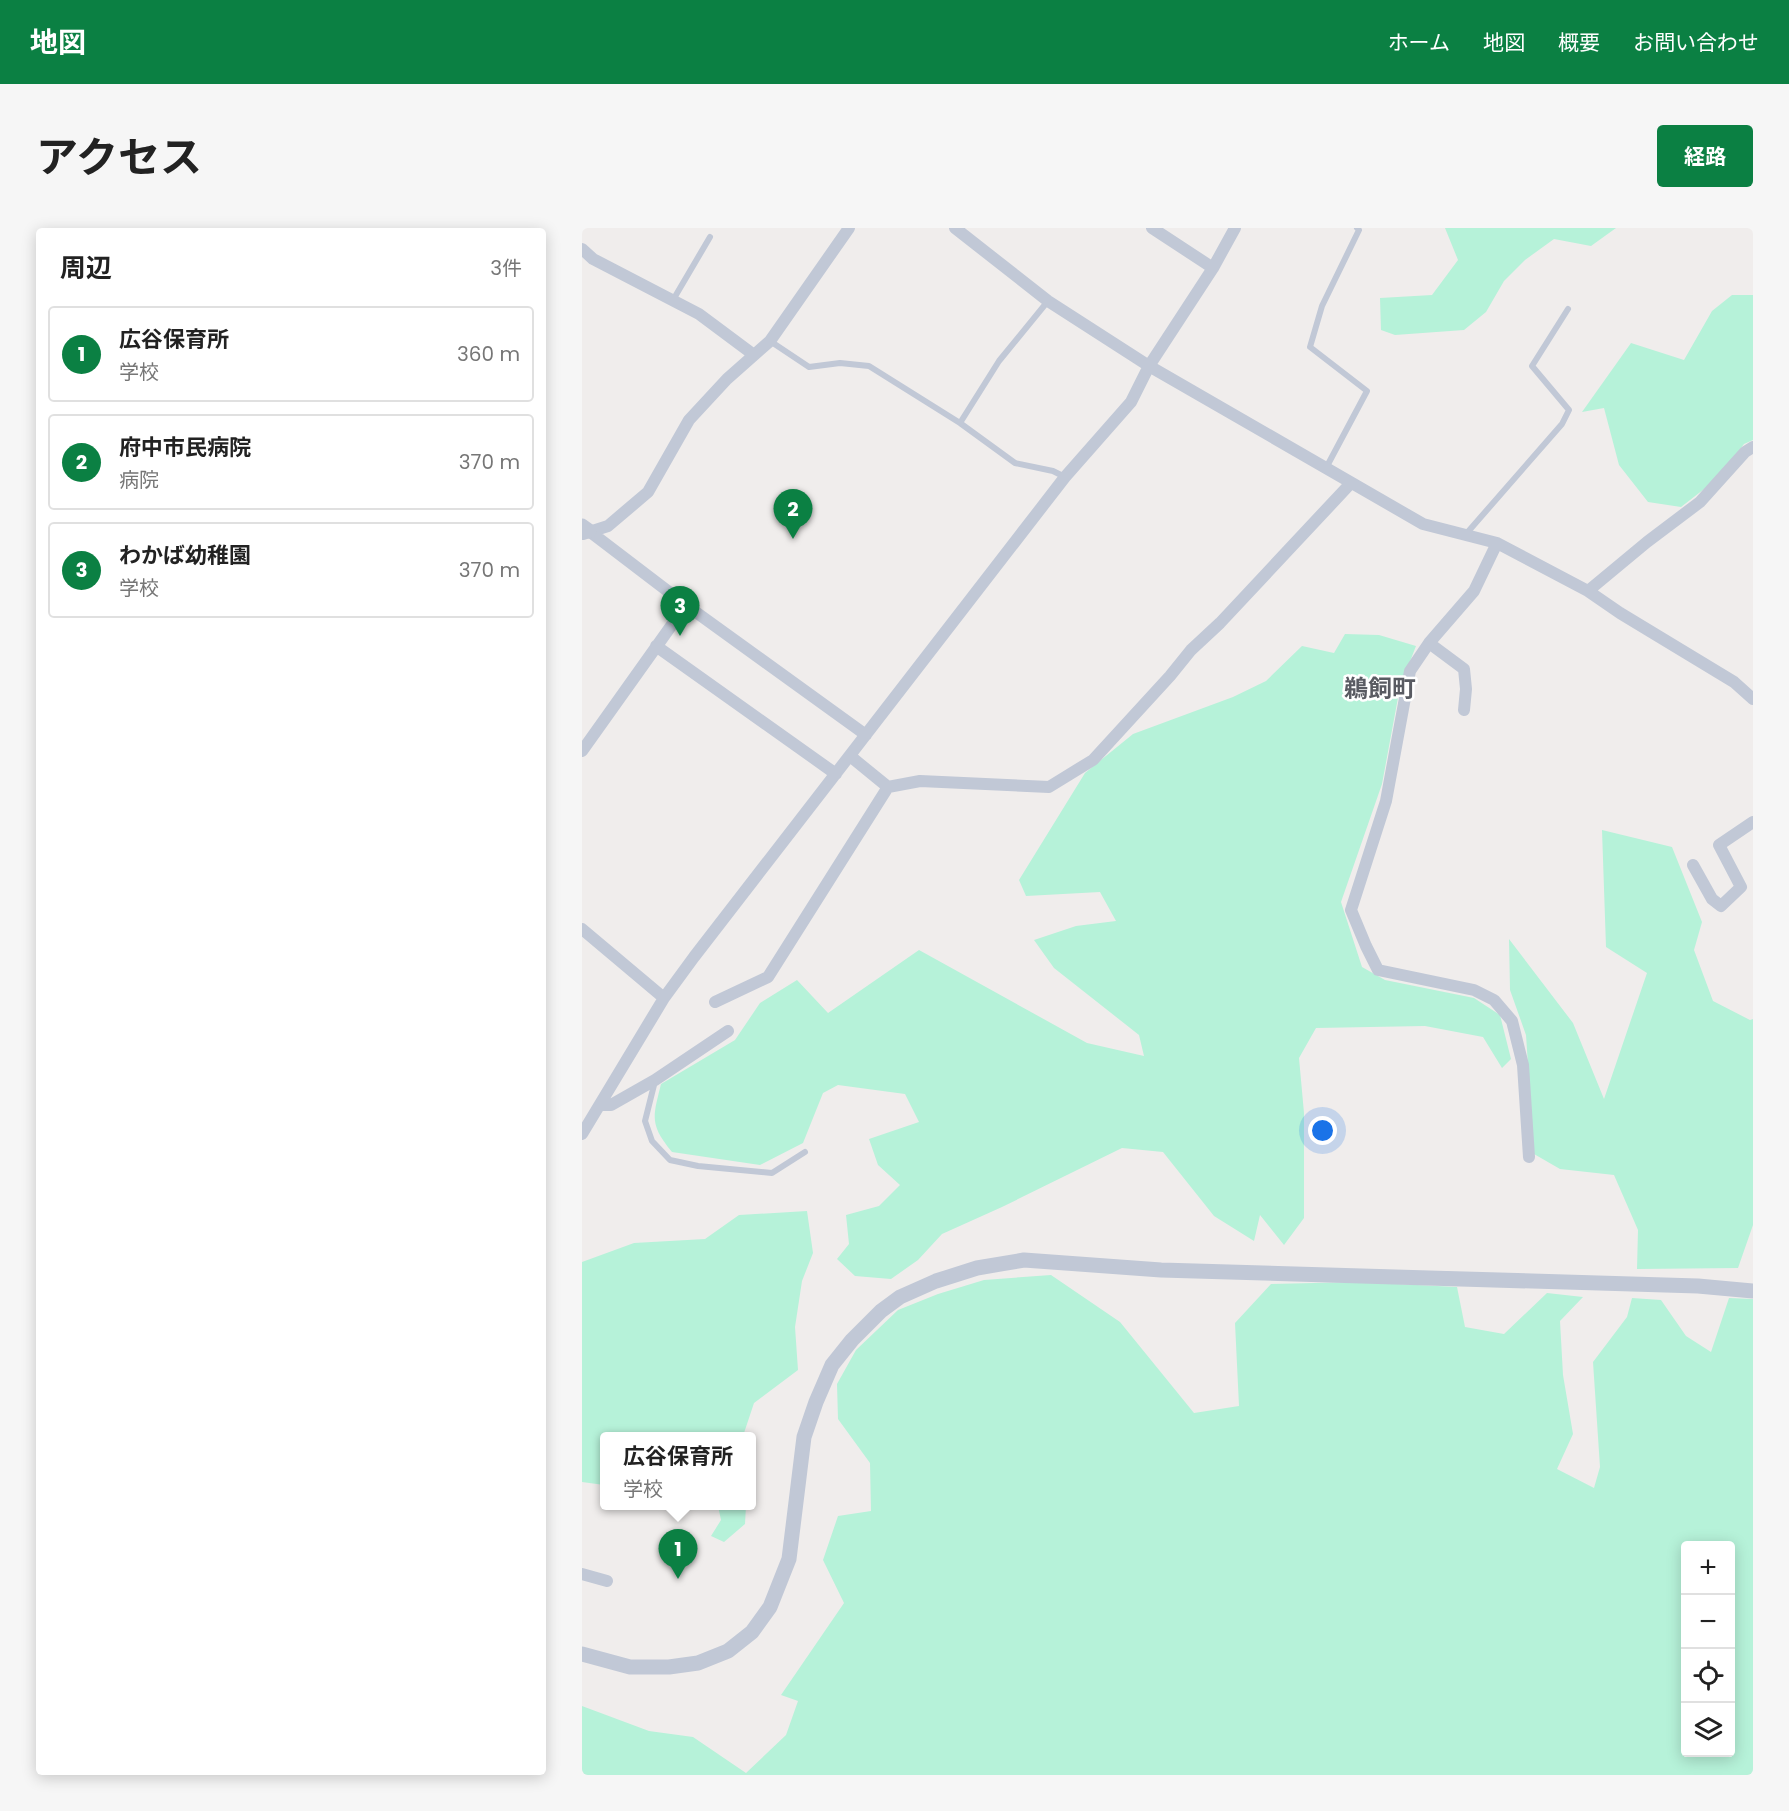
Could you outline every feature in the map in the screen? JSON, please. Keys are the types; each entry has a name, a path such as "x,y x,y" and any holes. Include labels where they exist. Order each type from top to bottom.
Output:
{"street":[{"path":"584,530 608,526 648,492 689,420 727,380 770,341 849,228"},
{"path":"955,228 1048,301 1149,366 1423,524 1497,543 1588,591 1734,682 1753,699"},
{"path":"1152,228 1213,268"},
{"path":"582,1134 664,998 1065,477 1131,402 1149,366 1213,268 1234,228"},
{"path":"582,250 593,259 699,314 754,355"},
{"path":"1588,591 1700,502 1745,452 1753,447"},
{"path":"715,1002 768,977 888,787 920,781 1049,787 1093,760 1191,650 1220,623 1351,483"},
{"path":"584,530 866,735"},
{"path":"1497,543 1474,591 1430,643 1410,671 1386,801 1351,910 1365,946 1378,970 1474,990 1494,1000 1512,1021 1523,1065 1529,1157"},
{"path":"582,751 686,605"},
{"path":"1430,643 1464,669 1466,688 1464,710"},
{"path":"656,646 836,774"},
{"path":"850,756 888,787"},
{"path":"1693,865 1712,899 1721,906 1741,886 1719,845 1753,822"},
{"path":"582,929 664,998"},
{"path":"601,1105 611,1105 655,1080 728,1031"},
{"path":"582,1654 630,1667 669,1667 698,1663 728,1651 752,1632 770,1607 789,1559 804,1437 832,1365 852,1340 881,1311 900,1297 936,1281 977,1268 1024,1260 1161,1270 1698,1286 1753,1291"},
{"path":"582,1574 607,1581"}],"lane":[{"path":"1326,468 1367,391 1310,347 1322,306 1359,230 1357,228"},
{"path":"673,300 710,237"},
{"path":"960,423 999,361 1048,301"},
{"path":"1466,535 1562,424 1569,410 1532,366 1568,309"},
{"path":"770,341 795,360 809,367 840,363 869,366 960,423 1015,463 1053,471 1065,477"},
{"path":"655,1080 645,1121 652,1141 670,1160 698,1166 772,1173 805,1152"}],"green space":[{"path":"1445,228 1616,228 1591,246 1554,239 1525,260 1504,281 1486,312 1464,330 1395,335 1381,330 1380,298 1432,295 1458,260"},
{"path":"1732,295 1753,295 1753,440 1744,444 1717,479 1681,507 1648,502 1619,465 1604,408 1582,412 1631,343 1684,360 1712,311"},
{"path":"1345,634 1379,635 1416,646 1400,687 1382,784 1341,902 1362,967 1385,980 1474,998 1500,1015 1511,1059 1502,1068 1483,1037 1425,1026 1316,1028 1299,1058 1304,1113 1304,1218 1284,1245 1260,1215 1254,1241 1214,1216 1163,1152 1122,1148 942,1234 918,1260 891,1279 855,1276 837,1259 849,1244 846,1215 879,1206 900,1185 878,1165 869,1139 919,1122 905,1094 838,1085 823,1093 803,1143 760,1165 672,1152 656,1127 655,1113 661,1084 735,1040 760,1003 797,980 828,1013 919,950 1087,1043 1144,1056 1139,1035 1054,968 1034,940 1076,926 1116,921 1100,892 1026,896 1019,880 1085,773 1133,734 1233,697 1266,681 1302,646 1334,653"},
{"path":"1602,830 1672,847 1702,922 1694,950 1713,1001 1750,1020 1753,1019 1753,1225 1738,1268 1637,1269 1638,1230 1614,1175 1560,1169 1534,1154 1526,1035 1510,990 1509,939 1573,1023 1604,1099 1647,973 1606,947"},
{"path":"807,1211 813,1253 802,1281 795,1327 798,1370 754,1403 744,1432 600,1432 600,1484 582,1482 582,1262 634,1243 705,1239 739,1215"},
{"path":"1051,1275 1120,1322 1194,1413 1239,1406 1235,1323 1271,1284 1357,1282 1457,1287 1465,1327 1504,1334 1547,1293 1583,1297 1560,1321 1563,1375 1573,1434 1557,1469 1594,1488 1600,1467 1593,1362 1627,1317 1632,1298 1661,1300 1686,1336 1711,1352 1729,1298 1753,1299 1753,1775 582,1775 582,1706 649,1731 693,1737 746,1773 786,1735 798,1701 781,1695 844,1603 823,1560 838,1516 871,1511 870,1463 838,1419 837,1384 856,1350 898,1310 938,1294 984,1280"},
{"path":"719,1510 746,1510 745,1524 724,1542 711,1536 721,1520"}],"place":[{"name":"府中市民病院","path":"793,539"},
{"name":"わかば幼稚園","path":"680,636"},
{"name":"広谷保育所","path":"678,1579"}],"district":[{"name":"鵜飼町","path":"1380,689"}]}
